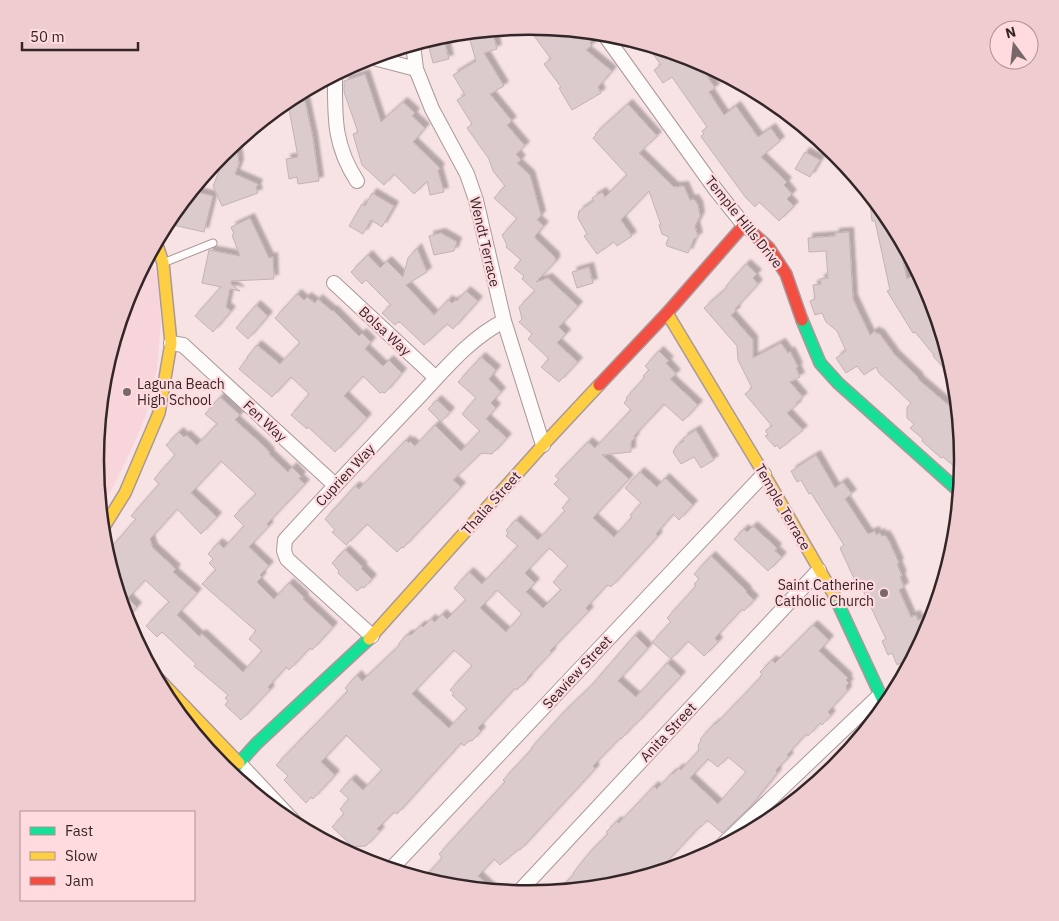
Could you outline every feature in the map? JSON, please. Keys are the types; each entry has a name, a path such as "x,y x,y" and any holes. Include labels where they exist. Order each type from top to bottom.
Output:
{"street":[{"name":"Temple Hills Drive","path":"610,43 716,190 744,226 769,248 786,274 801,318 820,363 838,383 954,487"},
{"name":"Wendt Terrace","path":"414,51 416,68 432,109 467,174 476,200 504,321 543,445"},
{"path":"385,61 416,68"},
{"path":"335,82 336,129 344,160 357,180"},
{"name":"Thalia Street","path":"235,767 257,743 372,636 543,445 667,313 744,226"},
{"path":"109,520 125,493 159,413 171,343 163,263 159,251"},
{"name":"Bolsa Way","path":"334,283 436,378"},
{"name":"Temple Terrace","path":"667,313 834,595 882,699"},
{"name":"Cuprien Way","path":"372,636 287,558 284,551 285,540 436,378 480,335 504,321"},
{"name":"Fen Way","path":"171,343 183,345 335,485"},
{"name":"Seaview Street","path":"396,864 764,474"},
{"name":"Anita Street","path":"525,886 819,570"},
{"path":"738,831 876,708"},
{"path":"187,713 220,751"}],"lane":[{"path":"163,263 213,242"}],"shaded area":[{"name":"Laguna Beach High School","path":"152,264 157,276 161,321 157,368 148,408 138,435 106,498 105,433 112,377 118,350 136,298"}],"building":[{"path":"534,35 592,40 590,43 592,45 586,50 612,71 598,87 601,93 572,110 559,88 561,87 544,64 551,59"},
{"path":"494,37 497,49 484,53 504,86 490,94 512,121 507,125 525,146 516,154 521,160 517,163 530,175 541,215 537,220 544,226 535,238 555,257 555,262 536,282 548,278 578,306 559,327 566,334 557,343 578,362 559,382 541,367 549,359 528,339 532,334 519,322 522,319 519,307 535,291 522,279 524,276 514,268 521,260 506,247 507,245 502,235 517,219 494,198 505,186 493,171 489,159 467,128 472,124 457,100 465,95 453,75 476,61 470,40"},
{"path":"445,43 449,59 433,63 429,47"},
{"path":"653,53 705,73 715,88 709,92 724,115 736,106 758,137 771,128 780,141 761,157 787,182 784,185 792,194 787,199 794,206 779,221 759,202 755,207 746,198 702,138 701,136 704,134 702,131 707,127 672,77 663,83 654,70 661,65"},
{"path":"365,74 381,122 403,102 415,113 412,116 425,128 413,142 440,168 438,171 444,192 430,195 427,181 414,194 394,174 384,185 362,165 353,134 358,132 344,92 344,81"},
{"path":"305,101 313,138 319,181 298,184 297,177 289,179 286,159 298,157 289,110"},
{"path":"628,104 657,136 639,153 674,187 684,186 690,200 694,199 698,205 700,216 695,226 698,237 694,239 688,253 667,246 669,237 662,234 659,225 661,225 649,191 621,220 632,236 617,246 614,242 597,254 584,236 587,234 578,218 579,211 594,201 592,198 602,192 605,197 627,175 593,138"},
{"path":"237,152 239,164 235,174 258,184 256,188 258,193 222,206 213,186 220,170"},
{"path":"805,152 820,160 810,177 795,169"},
{"path":"199,193 213,196 204,232 175,225"},
{"path":"372,193 394,206 382,227 371,220 363,234 349,226 362,204 365,206"},
{"path":"870,206 901,254 907,279 912,276 923,298 941,350 945,370 915,332 913,333 887,291 890,290 875,221 872,221"},
{"path":"250,218 269,258 273,257 274,279 231,281 231,284 240,291 230,289 226,307 231,311 213,332 195,316 221,287 202,283 209,250 240,256 231,227"},
{"path":"849,232 853,299 870,335 875,331 877,334 879,333 895,355 918,379 951,407 955,467 943,457 941,458 910,428 914,424 907,418 907,407 911,403 879,373 876,367 864,375 857,366 846,373 836,358 846,351 837,331 826,322 822,313 815,315 810,301 815,299 813,285 821,284 820,279 828,278 826,251 809,252 808,238 835,236 835,233"},
{"path":"441,233 457,242 454,251 434,255 429,236"},
{"path":"417,248 427,272 406,285 434,315 448,300 452,303 457,301 466,291 478,301 453,329 447,324 424,345 401,323 398,322 395,325 382,313 391,305 366,280 362,284 351,272 368,255 380,268 387,261 403,277 408,258"},
{"path":"746,264 757,274 753,278 758,284 731,315 753,340 753,358 781,343 788,353 790,351 798,367 796,368 800,377 790,382 803,397 787,413 803,430 780,449 777,445 775,447 765,436 768,435 766,430 772,426 745,394 752,388 738,360 737,346 704,308 727,288 726,286"},
{"path":"589,267 593,283 577,288 572,272"},
{"path":"297,294 304,300 307,297 315,303 318,299 333,310 359,336 362,333 371,342 365,349 383,366 389,360 402,373 385,393 380,393 363,376 344,396 367,418 335,452 308,427 307,429 291,415 309,394 291,377 272,397 239,369 257,345 280,364 300,343 275,318"},
{"path":"256,305 268,316 248,339 236,328"},
{"path":"659,351 669,361 666,363 676,374 670,379 698,405 683,421 664,404 634,436 631,442 631,452 602,455 629,479 593,518 614,537 632,517 630,515 641,503 625,488 640,472 657,487 665,478 693,505 679,520 673,514 656,534 658,536 611,587 608,585 604,588 586,608 589,611 550,651 552,652 528,679 517,690 515,688 478,728 481,731 472,741 470,740 464,746 461,743 397,814 394,812 377,829 380,831 366,846 353,847 332,827 344,814 340,809 349,799 340,791 351,779 363,790 382,770 346,735 321,762 335,775 313,799 311,797 306,803 284,780 288,776 276,765 348,691 345,688 357,675 362,681 399,646 399,643 407,635 411,635 421,625 423,627 431,619 435,622 442,614 447,619 466,600 454,588 469,572 482,584 518,546 506,536 508,533 506,530 516,520 538,540 565,511 562,508 570,499 554,484 559,479 555,476 588,442 595,448 631,410 624,403 649,370 645,366","holes":["549,548 568,566 553,582 561,590 543,608 526,592 535,583 525,573","497,590 522,614 506,632 480,608","454,650 472,666 450,690 454,693 452,695 467,709 449,728 412,694"]},
{"path":"481,357 496,370 489,379 501,392 491,403 496,408 486,419 507,438 492,454 481,453 453,480 461,487 397,552 367,524 346,545 332,532 335,530 325,519 355,486 359,489 406,440 415,446 435,425 461,451 480,431 462,414 476,398 458,382"},
{"path":"220,397 240,415 235,420 264,446 269,454 288,472 292,467 301,476 299,479 305,484 267,524 269,526 249,547 269,566 260,575 262,577 257,582 274,599 289,583 333,627 312,650 310,648 289,670 286,667 268,687 270,690 241,720 225,705 228,701 225,698 228,695 194,666 196,664 162,632 157,637 146,626 169,602 145,580 128,598 137,607 132,612 118,571 112,546 136,519 131,516 159,484 154,479 175,455 166,445 179,432 184,437 186,435 197,445 217,424 205,414","holes":["221,461 256,494 234,516 244,526 224,548 218,543 208,554 213,559 209,563 216,570 202,584 256,631 249,639 262,651 243,672 202,634 199,636 177,615 197,593 173,572 176,569 153,548 150,539 177,509 201,534 217,517 191,493"]},
{"path":"437,400 450,412 441,422 428,409"},
{"path":"696,430 714,460 701,468 694,457 681,464 673,452 676,446 684,441 683,438"},
{"path":"816,455 835,488 843,482 852,494 845,499 868,534 875,531 876,535 880,533 882,536 885,535 889,541 899,563 897,564 902,576 900,577 904,587 899,590 911,617 916,615 918,620 925,617 905,661 897,665 892,653 888,655 882,641 886,639 860,584 857,585 840,548 844,545 811,493 809,494 801,480 797,482 791,471"},
{"path":"752,527 777,548 775,551 782,557 768,571 734,539 744,529 747,532"},
{"path":"345,550 363,567 361,568 372,579 364,588 362,587 357,591 338,573 339,571 332,563"},
{"path":"711,556 754,600 744,611 742,609 715,638 718,642 704,656 688,641 671,659 652,642 671,622 667,618 696,586 694,584 699,579 694,574"},
{"path":"813,625 829,640 819,651 848,678 846,680 849,683 846,686 847,691 828,712 831,715 822,725 820,723 808,736 806,734 787,755 789,757 776,770 777,773 750,807 722,833 707,820 665,863 640,872 613,878 564,884 617,821 619,823 654,786 657,789 672,773 679,768 681,770 699,750 700,739 759,679 762,674 760,672 772,660 775,663","holes":["728,757 746,772 718,804 690,778 708,759 718,767"]},
{"path":"635,635 648,648 618,681 636,697 667,663 681,676 593,766 595,769 520,850 500,865 494,859 478,876 486,883 428,874 442,858 439,854 505,782 503,780 564,712 590,687"}],"traffic: fast":[{"path":"802,320 820,363 838,383 954,487"},
{"path":"834,595 882,698"},
{"path":"235,767 257,743 369,639"}],"traffic: slow":[{"path":"109,520 125,493 159,413 171,343 163,263 159,251"},
{"path":"667,313 834,595"},
{"path":"369,639 599,385"},
{"path":"176,697 239,763"}],"traffic: jam":[{"path":"599,385 667,313 744,225 769,248 786,274 802,320"}],"place":[{"name":"Laguna Beach High School","path":"127,392"},
{"name":"Saint Catherine Catholic Church","path":"884,593"}]}
